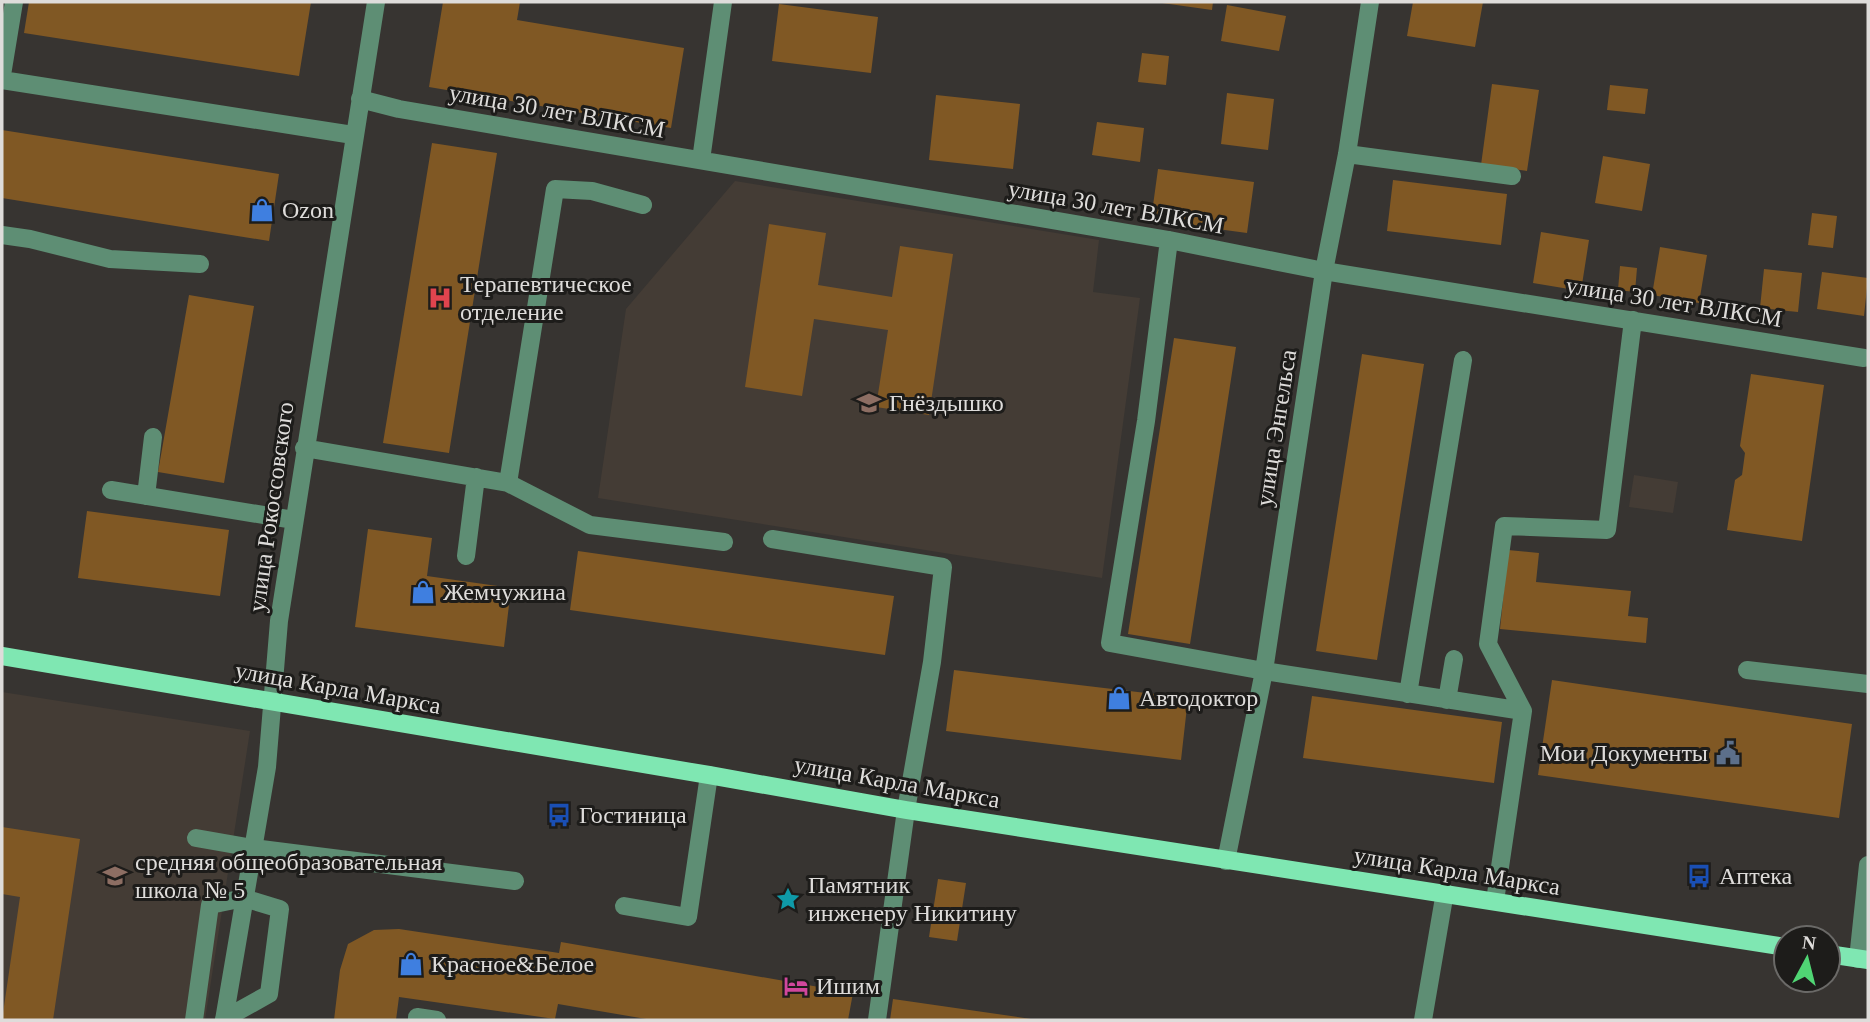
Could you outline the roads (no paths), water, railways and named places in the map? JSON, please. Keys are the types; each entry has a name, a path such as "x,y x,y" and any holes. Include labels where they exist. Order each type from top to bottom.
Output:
{"main road":[{"name":"улица Карла Маркса","path":"2,656 906,810 1772,945"},
{"path":"1842,956 1863,960"}],"street":[{"path":"14,2 2,78 353,135"},
{"name":"улица Рокоссовского","path":"224,1020 267,767 279,621 304,449 376,2"},
{"path":"701,160 723,2"},
{"name":"улица Энгельса","path":"1226,861 1264,671 1324,271 1347,154 1370,2"},
{"name":"улица 30 лет ВЛКСМ","path":"360,99 399,109 1169,240 1324,271 1864,358"},
{"path":"1347,154 1512,176"},
{"path":"508,483 555,189 592,191 643,205"},
{"path":"2,235 30,239 110,259 200,264"},
{"path":"1169,240 1146,421 1110,643 1264,671 1523,710"},
{"path":"1495,901 1523,710 1488,644 1504,526 1607,530 1633,320"},
{"path":"1408,694 1462,360"},
{"path":"146,496 153,437"},
{"path":"304,449 508,483 590,525 724,541"},
{"path":"466,556 476,477"},
{"path":"111,490 294,520"},
{"path":"772,539 943,567 932,662 906,810 877,1020"},
{"path":"1447,700 1454,659"},
{"path":"1747,670 1868,684"},
{"path":"624,906 688,917 709,775"},
{"path":"196,838 253,848 515,881"},
{"path":"1863,960 1868,865"},
{"path":"1423,1020 1444,892"},
{"path":"194,1020 210,905 244,898 281,909 269,993 224,1020"},
{"path":"417,1020 417,1017 438,1020"}],"place":[{"name":"Ozon","path":"262,210"},
{"name":"Терапевтическое отделение","path":"440,298"},
{"name":"Гнёздышко","path":"869,403"},
{"name":"Жемчужина","path":"423,592"},
{"name":"Автодоктор","path":"1119,698"},
{"name":"Мои Документы","path":"1728,753"},
{"name":"Гостиница","path":"559,815"},
{"name":"средняя общеобразовательная школа № 5","path":"115,876"},
{"name":"Аптека","path":"1699,876"},
{"name":"Памятник инженеру Никитину","path":"788,899"},
{"name":"Красное&Белое","path":"411,964"},
{"name":"Ишим","path":"796,986"}]}
